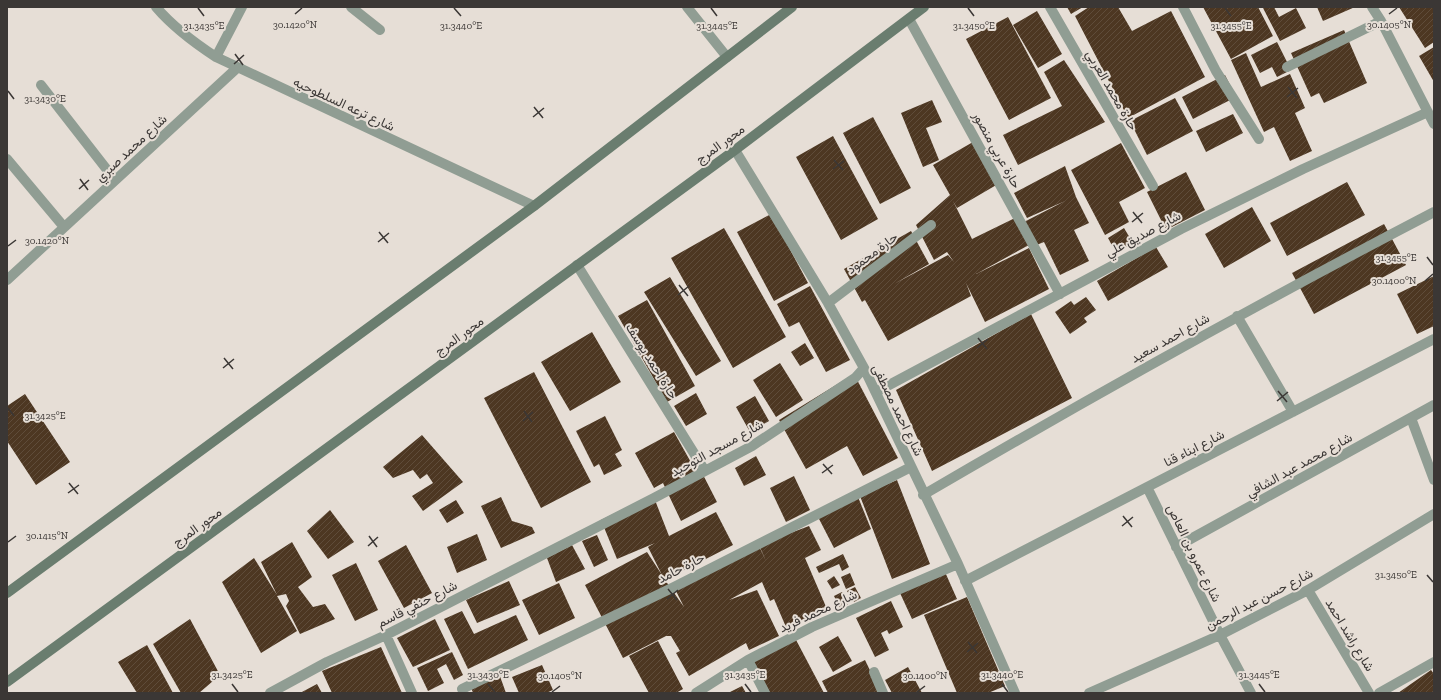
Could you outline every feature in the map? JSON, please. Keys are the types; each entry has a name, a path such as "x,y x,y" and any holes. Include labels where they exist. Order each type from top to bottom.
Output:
{"main road":[{"path":"7,593 534,206 792,7"},
{"name":"محور المرج","path":"7,682 735,150 924,7"}],"street":[{"name":"شارع ترعه السلطوحيه","path":"156,7 190,40 216,57 534,206"},
{"path":"216,57 242,7"},
{"path":"351,7 380,30"},
{"path":"687,7 726,58"},
{"name":"حارة محمد العربي","path":"1050,7 1153,186"},
{"path":"1183,7 1216,71 1259,139"},
{"path":"1372,7 1381,21 1434,124"},
{"name":"حارة عربي منصور","path":"909,19 1060,294"},
{"path":"1287,67 1381,21"},
{"name":"شارع محمد صبري","path":"7,280 237,68"},
{"path":"41,85 115,180"},
{"name":"شارع صديق علي","path":"876,392 1180,229 1304,169 1428,112"},
{"name":"شارع احمد مصطفى","path":"735,150 828,303 864,368 912,467 923,495 958,564 1015,693"},
{"path":"7,159 64,227"},
{"name":"شارع احمد سعيد","path":"923,495 1084,401 1238,316 1434,212"},
{"name":"حارة محمود","path":"828,303 931,225"},
{"name":"حارة احمد يوسف","path":"577,265 705,471"},
{"path":"1238,316 1293,412"},
{"name":"شارع ابناء قنا","path":"965,581 1434,339"},
{"name":"شارع مسجد التوحيد","path":"575,537 752,446 855,378 864,368"},
{"name":"شارع محمد عبد الشافي","path":"1176,547 1434,405"},
{"path":"1411,418 1434,480"},
{"name":"حارة حامد","path":"462,689 674,587 912,467"},
{"name":"شارع عمرو بن العاص","path":"1147,487 1220,635 1252,693"},
{"name":"شارع حسن عبد الرحمن","path":"1089,693 1220,635 1308,590 1434,514"},
{"name":"شارع حنفي قاسم","path":"270,693 327,662 386,636 575,537"},
{"name":"شارع محمد فريد","path":"696,693 748,660 812,627 958,564"},
{"name":"شارع راشد احمد","path":"1308,590 1369,693"},
{"path":"386,636 412,693"},
{"path":"748,660 765,693"},
{"path":"1379,693 1434,662"},
{"path":"874,672 883,693"}],"building":[{"path":"1067,7 1083,7 1071,14"},
{"path":"1089,7 1118,7 1132,31 1171,11 1205,77 1128,118 1075,16"},
{"path":"1203,7 1258,7 1273,36 1231,59"},
{"path":"1274,7 1279,17 1296,8 1306,28 1280,41 1263,8"},
{"path":"1317,7 1355,7 1323,21"},
{"path":"1399,7 1434,7 1434,42 1425,48"},
{"path":"1037,11 1062,54 1038,68 1013,25"},
{"path":"1008,17 1051,98 1009,120 966,39"},
{"path":"1344,30 1367,83 1324,103 1319,93 1311,97 1291,53"},
{"path":"1277,42 1291,70 1277,77 1272,67 1260,73 1251,55"},
{"path":"1434,47 1434,82 1419,56"},
{"path":"1246,53 1261,87 1290,74 1305,108 1295,113 1312,151 1290,161 1274,127 1264,132 1231,60"},
{"path":"1064,60 1105,122 1018,165 1003,135 1062,106 1044,72"},
{"path":"1225,75 1236,97 1193,119 1182,97"},
{"path":"1175,98 1193,131 1147,155 1130,121"},
{"path":"932,100 942,122 926,128 939,160 923,167 901,113"},
{"path":"1233,114 1243,133 1206,152 1196,131"},
{"path":"873,117 911,188 880,204 843,133"},
{"path":"833,136 878,219 841,240 796,157"},
{"path":"973,142 998,184 957,208 953,201 972,239 1015,218 1029,245 976,274 1029,248 1049,289 985,322 966,283 971,296 888,341 865,300 862,302 844,269 911,231 929,264 894,284 948,255 954,262 947,252 934,260 916,225 950,195 933,165"},
{"path":"1121,143 1145,188 1119,202 1129,222 1105,235 1071,170"},
{"path":"1065,166 1076,197 1089,223 1074,230 1089,261 1060,275 1044,242 1034,246 1022,223 1065,201 1027,218 1014,193"},
{"path":"1186,172 1205,210 1166,230 1147,192"},
{"path":"1347,182 1365,215 1287,256 1270,223"},
{"path":"1252,207 1271,241 1224,268 1205,234"},
{"path":"771,214 808,283 774,301 737,232"},
{"path":"1384,224 1406,265 1314,314 1292,273"},
{"path":"724,228 786,337 733,368 671,258"},
{"path":"1124,228 1133,243 1116,253 1108,238"},
{"path":"1156,247 1168,267 1108,301 1097,281"},
{"path":"1434,276 1434,326 1417,334 1397,294"},
{"path":"670,277 721,361 696,376 644,292"},
{"path":"810,286 850,360 826,372 799,322 789,327 777,304"},
{"path":"1086,297 1096,310 1084,318 1087,322 1070,334 1055,312 1071,301 1074,305"},
{"path":"647,300 695,386 667,402 618,316"},
{"path":"1031,314 1072,398 932,471 896,390"},
{"path":"592,332 621,382 570,411 541,362"},
{"path":"805,343 814,358 800,366 791,352"},
{"path":"780,363 803,400 776,417 753,380"},
{"path":"534,372 591,482 541,508 484,398"},
{"path":"854,374 898,458 863,476 847,446 806,469 779,420"},
{"path":"696,393 707,414 686,426 674,406"},
{"path":"25,394 70,462 36,485 7,441 7,406"},
{"path":"755,396 769,421 750,432 736,407"},
{"path":"605,416 622,450 615,454 622,466 604,475 599,464 594,467 576,431"},
{"path":"674,432 693,466 673,478 698,465 717,502 681,521 663,483 654,488 635,453"},
{"path":"422,435 463,482 423,511 412,496 433,483 427,474 420,479 413,470 393,478 383,467"},
{"path":"756,456 766,475 744,486 735,468"},
{"path":"794,476 810,510 786,522 770,488"},
{"path":"897,480 930,564 892,579 860,496"},
{"path":"653,495 669,536 716,512 733,545 665,580 684,607 675,589 758,544 766,561 759,545 809,526 821,550 805,558 827,609 786,627 774,599 770,601 762,582 729,600 757,590 779,636 749,650 746,643 689,676 676,653 680,651 671,636 666,636 623,658 585,585 647,552 662,575 648,547 655,543 617,559 601,520"},
{"path":"501,497 512,521 532,527 535,533 501,548 481,506"},
{"path":"858,497 871,529 834,548 817,515"},
{"path":"456,500 464,513 447,523 439,510"},
{"path":"330,510 354,542 328,559 307,531"},
{"path":"477,534 487,560 457,573 447,547"},
{"path":"597,535 608,560 594,567 582,541"},
{"path":"292,542 312,577 298,587 313,607 325,604 335,619 300,634 286,606 289,601 286,594 277,596 297,631 261,653 222,582 254,558 277,595 261,562"},
{"path":"406,545 432,593 404,608 378,561"},
{"path":"572,545 585,569 556,582 547,558"},
{"path":"843,554 849,567 842,571 839,564 819,573 816,567"},
{"path":"356,563 378,610 355,621 332,575"},
{"path":"945,572 957,599 912,619 900,593"},
{"path":"850,573 855,585 846,589 841,577"},
{"path":"834,576 840,585 832,589 827,581"},
{"path":"509,581 520,605 477,623 466,600"},
{"path":"559,583 575,618 539,635 522,600"},
{"path":"855,587 861,598 854,602 847,591"},
{"path":"842,592 848,604 840,608 834,596"},
{"path":"967,597 1005,686 988,693 957,693 924,615"},
{"path":"891,601 903,627 889,634 887,630 881,633 889,650 875,657 856,618"},
{"path":"462,611 474,634 516,615 528,640 468,669 444,619"},
{"path":"190,619 220,675 199,693 181,693 153,644"},
{"path":"435,619 450,650 413,667 397,638"},
{"path":"838,636 852,661 833,672 819,647"},
{"path":"795,638 824,693 770,693 752,659"},
{"path":"658,641 683,689 676,693 649,693 629,656"},
{"path":"147,645 173,693 137,693 118,662"},
{"path":"381,647 402,693 332,693 322,671"},
{"path":"452,652 463,675 454,680 446,664 437,669 444,683 428,691 417,668"},
{"path":"865,660 881,693 828,693 822,681"},
{"path":"542,665 553,690 546,693 519,693 512,677"},
{"path":"908,667 922,693 892,693 885,680"},
{"path":"497,668 506,693 473,693 468,679"},
{"path":"1431,670 1434,674 1434,693 1398,693"},
{"path":"317,684 322,693 300,693"},
{"path":"742,686 746,693 728,693"}]}
